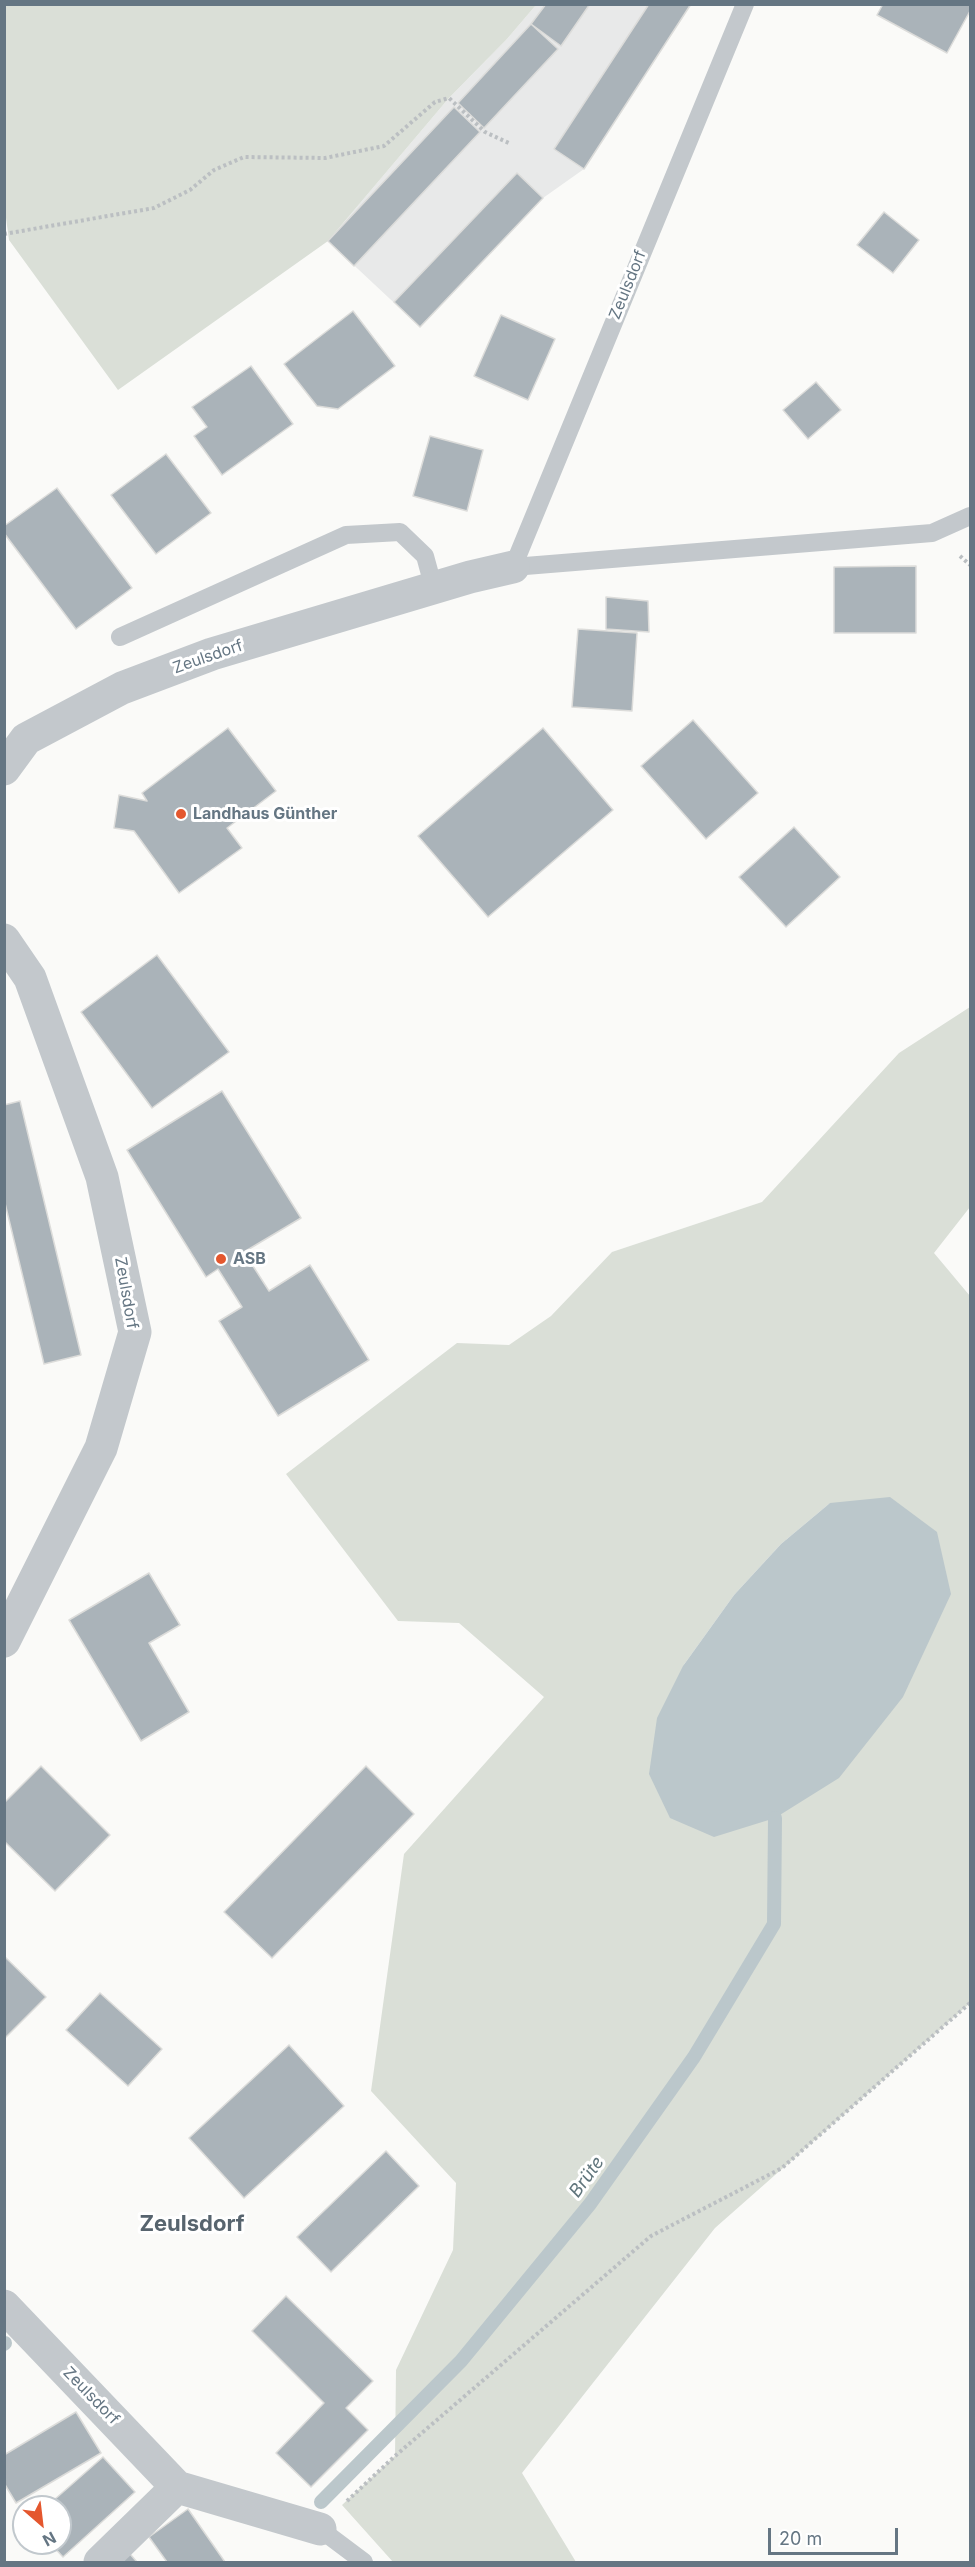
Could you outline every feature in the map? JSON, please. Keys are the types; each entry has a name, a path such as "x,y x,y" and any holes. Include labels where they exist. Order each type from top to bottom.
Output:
{"street":[{"name":"Zeulsdorf","path":"4,769 26,739 122,688 212,654 513,567"},
{"name":"Zeulsdorf","path":"4,940 30,978 102,1177 135,1332 100,1448 4,1641"},
{"name":"Zeulsdorf","path":"4,2306 177,2487 320,2529"},
{"path":"100,2562 177,2487"}],"lane":[{"name":"Zeulsdorf","path":"745,4 513,567 932,533 970,516"},
{"path":"120,637 346,535 400,532 425,556 434,589"},
{"path":"320,2529 364,2562"}],"path":[{"path":"4,234 154,208 190,190 214,170 244,157 325,158 384,146 435,102 449,98 485,132 511,144"},
{"path":"320,2529 395,2456 651,2235 782,2168 970,2003"}],"shaded area":[{"path":"4,5 536,5 507,39 449,98 328,241 118,390 9,240 4,203"},
{"path":"536,5 691,5 584,169 543,198 420,327 328,241 449,98 507,39"},
{"path":"970,1007 970,1207 934,1253 970,1296 970,2003 715,2228 522,2473 576,2562 393,2562 342,2505 395,2456 396,2370 453,2250 456,2183 371,2091 404,1854 544,1697 459,1623 398,1621 286,1474 457,1343 509,1345 551,1316 612,1252 762,1202 899,1053","holes":["830,1503 683,1666 734,1595 781,1544"]},
{"path":"890,1497 937,1532 951,1594 903,1697 839,1778 775,1818 714,1837 670,1818 649,1774 657,1718 683,1666 734,1595 781,1544 830,1503"}],"building":[{"path":"546,4 590,4 561,46 531,24"},
{"path":"649,4 691,4 584,169 554,149"},
{"path":"883,4 970,4 970,11 947,53 877,15"},
{"path":"531,24 558,49 484,128 458,103"},
{"path":"454,107 480,132 354,266 328,241"},
{"path":"517,173 543,198 420,327 394,302"},
{"path":"884,212 919,240 893,273 857,245"},
{"path":"353,311 395,366 338,409 317,406 284,364"},
{"path":"501,315 555,339 528,400 474,376"},
{"path":"251,366 293,424 222,475 194,436 207,427 192,407"},
{"path":"816,382 841,410 808,439 783,410"},
{"path":"430,436 483,450 467,511 413,496"},
{"path":"166,454 211,513 156,554 111,495"},
{"path":"57,488 132,588 76,629 4,533 4,526"},
{"path":"916,566 916,633 834,633 834,567"},
{"path":"606,597 648,601 649,632 606,629"},
{"path":"578,629 637,633 632,711 572,707"},
{"path":"693,720 758,793 706,839 641,766"},
{"name":"Landhaus Günther","path":"228,728 276,791 227,828 242,848 179,893 134,831 114,828 119,795 147,801 142,793"},
{"path":"543,728 613,810 488,917 418,836"},
{"path":"794,827 840,877 786,927 739,877"},
{"path":"157,955 229,1052 152,1108 81,1012"},
{"name":"ASB","path":"222,1091 301,1218 244,1252 269,1291 310,1265 369,1360 278,1416 219,1321 242,1307 218,1269 206,1277 127,1150"},
{"path":"20,1101 81,1355 44,1364 4,1199 4,1105"},
{"path":"149,1573 180,1625 149,1643 189,1712 141,1741 69,1620"},
{"path":"41,1766 110,1835 55,1891 4,1841 4,1803"},
{"path":"366,1766 414,1814 272,1958 224,1912"},
{"path":"4,1956 46,1997 4,2039"},
{"path":"100,1993 162,2049 128,2086 66,2030"},
{"path":"289,2045 344,2106 244,2198 189,2138"},
{"path":"386,2151 419,2186 331,2272 297,2237"},
{"path":"286,2296 373,2381 346,2408 368,2430 311,2487 276,2453 324,2403 252,2331"},
{"path":"76,2412 101,2453 30,2495 12,2496 4,2483 4,2455"},
{"path":"103,2457 135,2492 72,2549 72,2495 60,2495"},
{"path":"188,2509 225,2562 167,2562 149,2537"},
{"path":"130,2554 137,2562 119,2562"}],"waterway":[{"name":"Brüte","path":"321,2502 461,2361 590,2204 694,2057 774,1924 775,1818"}],"place":[{"name":"Landhaus Günther","path":"181,814"},
{"name":"ASB","path":"221,1259"}],"district":[{"name":"Zeulsdorf","path":"192,2224"}]}
